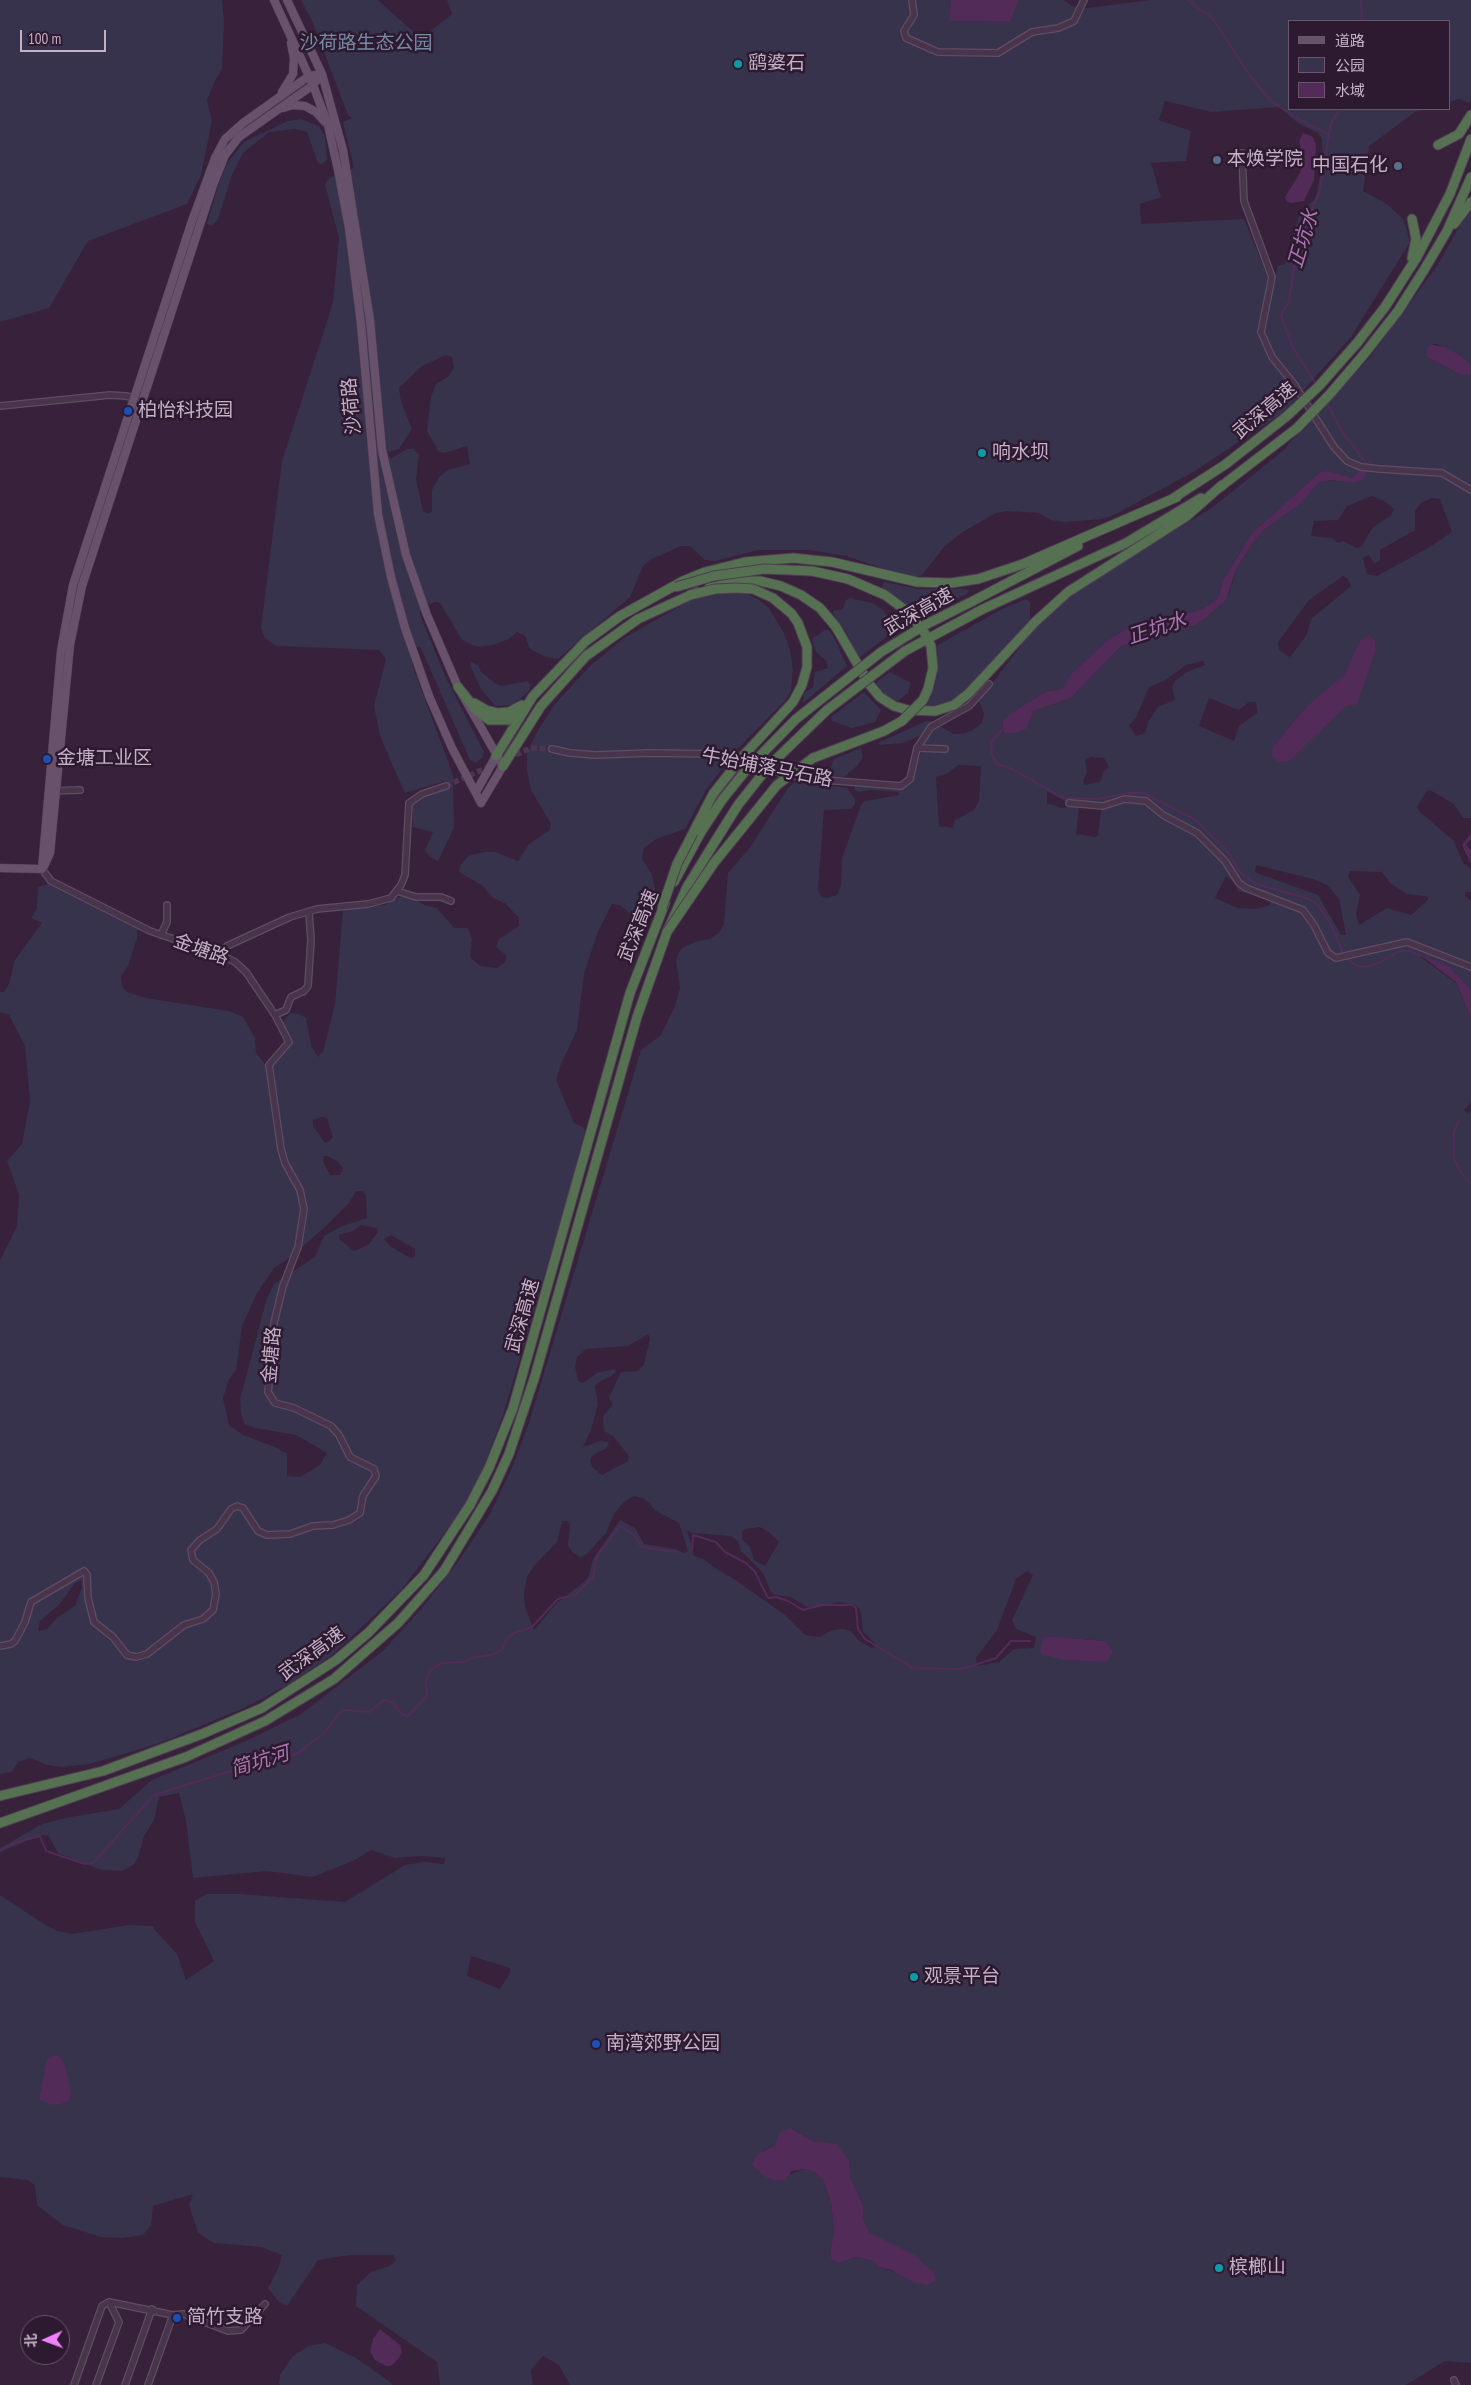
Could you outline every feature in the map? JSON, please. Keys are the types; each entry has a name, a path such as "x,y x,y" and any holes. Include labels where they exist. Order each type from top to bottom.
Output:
{"highway":[{"path":"1438,145 1459,134 1471,115"},
{"name":"武深高速","path":"0,1796 119,1766 202,1734 262,1708 292,1690 355,1644 424,1575 474,1498 489,1468 513,1408 625,1010 662,908 688,854 722,800 747,769 810,708 881,652 925,625 1177,497 1226,464 1287,416 1319,386 1358,343 1400,284 1432,229 1471,139"},
{"name":"武深高速","path":"0,1823 186,1756 265,1721 334,1679 398,1623 444,1571 492,1491 509,1454 535,1376 637,1017 667,932 687,887 738,805 768,767 827,710 879,668 905,651 983,609 1126,543 1222,486 1296,428 1330,394 1398,311 1447,232 1471,177"},
{"path":"1447,232 1471,202"},
{"path":"1400,284 1416,245 1416,232 1412,219"},
{"path":"502,766 541,706 586,656 638,619 711,587 742,581 766,582 788,589 811,602 828,617 869,684 880,697 894,706 908,710 935,711 954,704 970,693 1035,622 1068,592 1180,521 1222,486"},
{"path":"676,587 683,581 705,572 728,566 762,560 794,558 832,562 917,582 951,583 978,579 1023,564 1177,497"},
{"path":"496,756 531,699 571,655 620,616 676,587 714,576 764,569 812,571 848,580 884,596 908,612 924,632 931,646 933,668 923,700 902,721 884,731 813,758 776,785 714,863 667,932"},
{"path":"662,908 677,864 708,802 743,756 793,702 802,685 807,667 807,646 798,623 792,614 773,598 746,588 725,588 690,595"},
{"path":"458,687 478,706 498,714 515,709 531,699"}],"main road":[{"name":"沙荷路","path":"274,0 313,85 328,125 349,228 378,514 391,577 405,628 429,696 452,748 481,803 502,766 458,687 417,586 390,488 382,450 370,320 341,141 322,74 287,0"},
{"path":"266,106 284,90 293,74 294,58 286,24"},
{"path":"139,399 173,277 215,158 233,130 309,76 322,74"},
{"path":"0,868 42,869 52,791 61,651 73,585 225,155 239,137 313,85 322,74"},
{"path":"270,114 286,107 305,106 316,112 328,125"},
{"path":"476,792 496,756"}],"street":[{"path":"912,0 914,15 904,31 906,38 938,52 998,53 1032,32 1058,28 1074,21 1084,0"},
{"path":"1242,153 1244,201 1272,277 1262,325 1264,342 1334,447 1347,461 1366,467 1442,473 1454,478 1471,490"},
{"path":"0,406 110,395 139,399"},
{"name":"牛始埔落马石路","path":"552,749 570,753 596,755 650,753 717,754 780,773 812,779 898,786 907,783 910,779 917,748 931,727 964,709 989,684"},
{"path":"917,748 945,749"},
{"path":"218,954 227,946 290,917 309,912 381,902 391,898 405,875 409,803 422,794 446,786"},
{"path":"52,791 80,790"},
{"path":"1069,803 1103,806 1125,799 1146,801 1163,815 1197,833 1225,861 1239,883 1246,888 1303,910 1314,925 1328,953 1336,958 1407,942 1471,967"},
{"name":"金塘路","path":"0,1646 11,1644 15,1640 25,1622 29,1604 84,1571 87,1573 90,1609 94,1622 113,1637 127,1655 136,1657 147,1654 184,1625 203,1619 213,1610 216,1594 214,1582 205,1569 193,1560 191,1550 200,1540 216,1529 234,1507 243,1508 258,1531 272,1536 298,1533 313,1526 333,1525 354,1518 361,1511 363,1496 375,1479 374,1469 350,1457 339,1435 331,1426 294,1408 275,1403 270,1398 268,1392 271,1366 275,1355 272,1339 276,1313 298,1247 303,1218 302,1197 282,1156 270,1068 271,1062 289,1042 275,1015 246,972 235,962 218,954 162,935 51,881 42,869"},
{"path":"397,891 416,897 441,897 451,900"},
{"path":"162,935 167,922 167,905"},
{"path":"275,1015 286,1010 291,997 304,991 308,986 311,940 309,912"},
{"path":"96,2385 119,2322 109,2302"},
{"path":"74,2385 102,2306 109,2302 152,2309 173,2315 183,2314 228,2331 242,2330 265,2304"},
{"path":"125,2385 152,2309"},
{"path":"148,2385 173,2315"}],"green space":[{"path":"0,0 222,0 224,21 222,69 207,100 212,121 201,175 187,204 88,241 49,308 0,322"},
{"name":"沙荷路生态公园","path":"301,0 378,0 421,39 452,14 447,0 951,0 950,21 1009,22 1019,0 1064,0 1072,6 1087,8 1151,0 1471,0 1470,103 1459,99 1451,102 1451,20 1288,20 1288,110 1423,110 1415,112 1369,146 1363,191 1387,204 1404,220 1410,242 1351,337 1284,412 1195,471 1116,514 1103,519 1064,522 1051,520 1039,513 1007,511 996,513 961,533 944,547 922,575 914,579 846,556 809,550 758,550 715,561 705,560 690,546 681,546 650,560 643,566 630,597 558,659 546,657 530,649 525,636 517,632 509,639 493,645 479,647 470,644 462,640 440,603 436,602 422,606 420,613 422,620 446,678 484,752 482,758 476,763 470,760 421,648 414,646 410,652 413,667 453,775 454,828 438,861 430,857 425,850 433,832 413,827 413,805 424,796 447,789 445,781 405,793 380,735 374,706 386,659 379,650 276,646 265,638 261,628 282,461 333,303 339,238 325,184 329,178 354,168 343,122 352,118 348,115 313,23","holes":["1165,101 1211,112 1279,107 1298,123 1318,133 1322,139 1323,159 1317,193 1314,200 1300,212 1285,264 1277,266 1276,279 1269,279 1244,219 1141,224 1140,204 1161,197 1151,163 1186,161 1191,131 1159,120","446,355 452,357 454,367 449,376 436,384 431,397 427,431 438,451 444,453 467,446 470,464 448,470 439,477 432,490 432,511 428,514 423,511 416,480 419,455 414,449 407,449 390,459 388,452 399,449 412,429 401,402 399,388 422,366"]},
{"path":"301,119 319,126 325,137 327,160 322,164 318,163 307,132 295,129 269,132 243,153 232,175 218,219 212,226 207,224 226,165 244,142 288,121"},
{"path":"1471,206 1471,366 1463,357 1437,344 1430,344 1427,357 1455,372 1471,374 1471,818 1463,818 1454,804 1430,790 1426,792 1417,807 1420,812 1454,841 1463,863 1471,869 1471,892 1466,892 1465,896 1471,901 1471,989 1454,972 1418,955 1456,983 1471,1019 1471,1103 1464,1110 1468,1113 1471,1111 1471,2363 1445,2361 1406,2385 570,2385 559,2365 543,2356 531,2370 533,2385 440,2385 437,2362 356,2306 357,2285 371,2272 390,2266 396,2260 393,2255 349,2255 318,2260 287,2306 280,2303 268,2288 279,2267 282,2255 261,2247 214,2243 198,2233 189,2205 193,2194 153,2206 151,2225 143,2235 122,2238 101,2237 63,2225 37,2205 35,2185 27,2180 0,2177 0,1895 57,1931 72,1934 129,1925 154,1926 154,1929 177,1954 186,1980 214,1961 195,1922 195,1901 206,1894 239,1894 345,1902 405,1865 424,1862 444,1864 445,1858 422,1856 395,1858 371,1850 355,1860 313,1877 267,1871 193,1878 186,1821 179,1793 159,1797 154,1820 144,1836 138,1858 133,1865 122,1871 101,1870 58,1853 48,1835 41,1835 0,1852 0,1848 42,1824 70,1817 119,1809 152,1780 248,1740 301,1714 384,1650 423,1607 458,1562 490,1514 511,1470 529,1423 641,1050 661,1035 675,1006 680,988 676,961 678,954 682,948 695,942 709,939 719,933 724,924 728,873 751,846 788,788 796,781 847,788 855,799 855,804 851,809 824,810 818,890 821,896 827,898 837,895 841,885 842,858 861,805 865,801 899,795 898,792 870,790 858,792 854,789 855,786 877,781 906,787 912,780 925,739 923,735 903,743 880,745 878,743 926,721 931,721 954,734 963,734 973,730 982,723 984,714 979,701 1025,640 1050,612 1066,598 1213,507 1284,450 1300,430 1370,357 1437,266","holes":["1361,470 1368,473 1355,483 1331,480 1320,482 1300,504 1264,530 1252,544 1236,570 1230,591 1221,605 1206,618 1194,626 1159,632 1120,647 1071,698 1034,711 1027,729 1004,733 1002,722 1014,711 1047,691 1063,689 1067,685 1071,674 1105,642 1125,629 1141,623 1197,611 1218,598 1223,580 1252,533 1319,473 1332,473 1352,478","1372,496 1384,501 1394,509 1391,516 1377,524 1371,530 1362,546 1357,548 1343,541 1338,543 1332,538 1311,536 1314,521 1338,520 1347,506","1431,498 1440,499 1452,532 1428,548 1377,576 1367,574 1363,558 1369,555 1374,563 1380,561 1380,550 1415,530 1415,511 1421,503","1343,576 1347,578 1351,586 1311,619 1306,636 1290,657 1279,650 1278,642 1309,600","1375,641 1376,650 1363,684 1345,706 1323,728 1274,745 1307,706 1334,686 1344,675 1349,665","1203,661 1205,665 1187,672 1175,681 1172,687 1175,700 1158,707 1148,722 1145,733 1136,736 1129,725 1136,718 1149,687 1164,681 1186,665","1209,698 1239,710 1249,702 1256,702 1257,713 1239,726 1234,741 1199,726","1090,757 1104,758 1109,767 1103,772 1101,781 1085,785 1083,781 1087,772 1085,761","958,765 981,766 979,801 974,810 955,820 953,828 939,826 936,777 948,773","1047,791 1067,802 1069,807 1061,808 1047,803","1079,807 1101,809 1098,835 1096,837 1076,834","1256,865 1313,879 1327,885 1339,899 1346,935 1341,935 1318,895 1257,873 1255,871","1350,871 1382,872 1391,884 1407,894 1428,897 1428,900 1411,915 1387,908 1359,925 1356,914 1360,895 1348,877","1226,876 1236,884 1238,891 1248,893 1253,890 1270,899 1270,905 1256,909 1238,908 1215,898","649,1335 650,1339 644,1365 638,1371 621,1372 609,1398 613,1404 603,1416 604,1431 613,1436 629,1456 628,1461 602,1475 592,1467 590,1460 593,1455 607,1448 609,1442 600,1441 583,1447 591,1430 598,1404 595,1386 616,1372 615,1369 597,1373 583,1383 578,1381 575,1366 577,1357 586,1349 628,1346","634,1496 645,1499 656,1511 679,1523 688,1551 684,1553 676,1549 644,1544 635,1528 620,1520 593,1559 589,1576 557,1603 534,1630 525,1607 524,1594 527,1577 534,1566 557,1542 562,1521 567,1521 570,1525 568,1545 572,1552 580,1557 587,1554 606,1533 614,1514 624,1502","760,1527 779,1542 765,1566 754,1560 750,1547 742,1539 742,1532 746,1529","687,1530 693,1533 731,1536 738,1541 741,1551 763,1573 771,1592 775,1595 791,1597 807,1607 815,1608 839,1602 858,1606 863,1632 876,1644 876,1647 871,1648 858,1640 851,1631 844,1629 833,1630 819,1637 805,1635 785,1615 703,1559 694,1556","1027,1571 1033,1575 1012,1620 1016,1629 1036,1637 1034,1648 1014,1649 999,1662 977,1666 976,1658 997,1630 1016,1579","1046,1636 1106,1641 1113,1651","471,1956 510,1968 510,1973 500,1989 467,1976","791,2128 813,2141 837,2145 849,2160 851,2179 863,2205 863,2218 870,2234 898,2247 935,2274 901,2274 879,2267 873,2261 856,2257 839,2263 830,2255 834,2230 831,2203 824,2182 815,2172 805,2169 788,2175 764,2176 752,2166 764,2150 775,2145"]},
{"path":"885,582 919,589 969,590 968,593 920,618 903,601 882,588"},
{"path":"745,593 769,608 784,633 790,650 793,670 791,691 788,697 734,753 706,790 685,829 656,839 644,848 642,858 652,875 655,889 641,924 620,905 612,904 598,932 584,973 577,1030 561,1064 556,1080 574,1123 583,1127 585,1131 567,1200 502,1418 478,1482 456,1518 401,1590 331,1656 289,1684 244,1708 162,1742 121,1755 89,1764 61,1767 47,1765 30,1758 18,1762 12,1772 0,1774 0,1261 17,1226 19,1195 7,1161 22,1144 30,1101 25,1046 9,1015 0,1012 0,992 4,992 9,984 15,960 42,923 31,918 37,908 38,887 48,884 137,929 137,938 128,966 121,976 122,986 127,992 146,998 229,1011 243,1017 255,1038 256,1053 268,1068 290,1045 291,1038 283,1022 290,1013 299,1014 306,1018 311,1045 318,1057 323,1052 335,1004 343,910 385,905 401,896 407,896 425,905 437,908 454,928 468,928 472,939 470,957 480,966 497,968 505,962 507,956 496,947 499,939 519,926 519,918 506,904 492,897 483,886 459,872 460,866 468,856 484,852 495,852 518,861 529,844 550,830 551,824 531,790 527,771 527,752 555,704 591,665 624,638 694,598 711,594","holes":["322,1117 327,1118 333,1137 330,1141 325,1143 313,1126 313,1120","324,1156 337,1161 343,1168 340,1175 330,1175 323,1161","356,1191 363,1191 366,1196 367,1218 340,1227 324,1236 315,1257 274,1284 267,1298 240,1399 241,1414 245,1424 255,1428 296,1435 327,1453 320,1465 300,1477 287,1476 287,1454 275,1447 243,1435 229,1425 223,1399 228,1381 236,1370 242,1326 257,1293 274,1268 291,1257 349,1203","361,1225 377,1228 378,1232 368,1245 354,1251 340,1240 339,1235 353,1231","391,1235 415,1249 415,1256 412,1258 405,1255 390,1246 384,1239","81,1580 82,1587 75,1606 58,1617 47,1629 38,1631 40,1621 59,1605 75,1583"]},
{"path":"850,598 872,603 882,609 889,618 889,635 859,658 846,632 832,613 834,610 842,610 846,600"},
{"path":"1026,599 1030,602 1030,619 990,666 955,698 943,704 926,706 933,692 938,672 938,645 1000,610"},
{"path":"825,630 829,630 834,637 847,666 803,703 804,693 813,687 815,672 828,668 826,661 816,652 812,639"},
{"path":"471,662 478,665 481,672 495,683 502,686 527,681 531,685 529,691 512,705 495,706 481,689 470,665"},
{"path":"890,672 911,683 908,693 898,701 883,694 874,684"},
{"path":"864,692 881,710 875,722 852,728 832,721 831,717"},
{"path":"861,748 863,757 858,765 844,777 834,777 831,767 834,759"},
{"path":"325,2343 356,2358 392,2385 279,2385 280,2375 293,2356 309,2346"}],"water":[{"path":"951,0 1019,0 1010,22 949,21"},
{"path":"1303,133 1313,137 1316,145 1314,180 1304,201 1292,203 1287,202 1285,197 1300,173 1303,157 1299,142"},
{"path":"1430,344 1445,347 1463,357 1471,366 1471,374 1463,375 1455,372 1427,357 1427,350"},
{"path":"1361,470 1369,470 1362,480 1355,483 1331,480 1320,482 1300,504 1264,530 1252,544 1236,570 1226,600 1206,618 1194,626 1159,632 1120,647 1071,698 1034,711 1027,729 1014,733 1004,733 1002,721 1014,711 1047,691 1063,689 1071,674 1105,642 1125,629 1141,623 1197,611 1218,598 1223,580 1252,533 1319,473 1327,471 1352,478"},
{"path":"1369,635 1375,641 1376,650 1357,704 1345,707 1289,761 1279,762 1271,755 1274,745 1307,706 1344,675 1360,641"},
{"path":"1471,833 1471,839 1466,845 1471,850 1471,864 1462,845"},
{"path":"1419,954 1448,966 1471,989 1471,1019 1456,982"},
{"path":"1047,1636 1106,1641 1113,1651 1107,1662 1065,1660 1042,1655 1040,1652 1043,1639"},
{"path":"54,2055 59,2056 65,2065 71,2093 70,2101 57,2105 48,2104 39,2099 47,2059"},
{"path":"791,2128 813,2141 837,2144 849,2160 851,2179 863,2205 863,2218 870,2233 913,2254 935,2274 935,2281 928,2285 913,2282 891,2270 879,2267 873,2261 856,2257 839,2263 832,2260 830,2255 834,2230 831,2203 824,2182 815,2172 805,2169 792,2171 785,2180 775,2181 764,2176 752,2166 758,2154 775,2145 780,2132"},
{"path":"380,2329 400,2345 402,2352 391,2366 386,2366 375,2360 370,2352 373,2339"}],"waterway":[{"name":"正坑水","path":"1188,0 1213,19 1250,76 1271,101 1302,121 1328,134"},
{"name":"正坑水","path":"1361,0 1362,20"},
{"name":"正坑水","path":"1316,384 1293,348 1281,315 1289,301 1296,255 1308,217 1319,194 1331,123 1339,110"},
{"name":"正坑水","path":"1326,401 1341,430 1367,464 1366,467"},
{"name":"正坑水","path":"1003,729 991,742 992,755 997,764 1012,769 1063,798 1099,799 1129,793 1143,793 1194,819 1225,848 1241,873 1256,884 1309,899 1317,904 1330,923 1342,951"},
{"name":"正坑水","path":"1346,958 1357,966 1366,967 1379,963 1400,951 1411,951 1420,956"},
{"name":"正坑水","path":"1459,1120 1454,1132 1454,1159 1462,1174 1471,1184"},
{"name":"简坑河","path":"0,1851 14,1843 40,1836 46,1851 85,1864 93,1863 154,1795 247,1766 287,1758 301,1751 324,1733 342,1710 370,1712 384,1700 391,1702 402,1714 407,1716 427,1696 426,1682 429,1671 443,1663 464,1662 471,1658 495,1654 502,1650 506,1640 514,1633 532,1627 558,1599 576,1594 593,1577 597,1556 620,1526 634,1535 641,1547 676,1552"},
{"name":"简坑河","path":"692,1550 693,1535 716,1542 725,1552 746,1563 755,1572 768,1598 776,1597 788,1601 803,1610 822,1605 852,1605 856,1608 858,1629 865,1639 913,1668 962,1669 996,1658 1011,1641 1030,1641"}],"tunnel":[{"path":"446,786 531,748 552,749"}],"place":[{"name":"鹞婆石","path":"738,64"},
{"name":"本焕学院","path":"1217,160"},
{"name":"中国石化","path":"1398,166"},
{"name":"柏怡科技园","path":"128,411"},
{"name":"响水坝","path":"982,453"},
{"name":"金塘工业区","path":"47,759"},
{"name":"观景平台","path":"914,1977"},
{"name":"南湾郊野公园","path":"596,2044"},
{"name":"槟榔山","path":"1219,2268"},
{"name":"简竹支路","path":"177,2318"}]}
